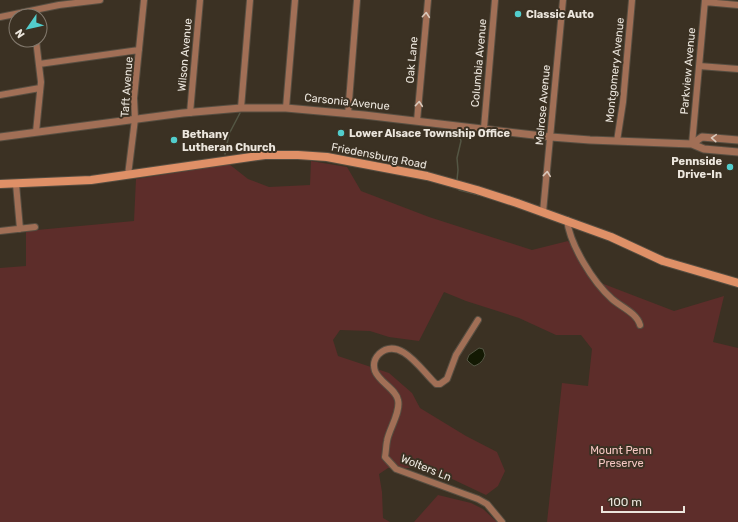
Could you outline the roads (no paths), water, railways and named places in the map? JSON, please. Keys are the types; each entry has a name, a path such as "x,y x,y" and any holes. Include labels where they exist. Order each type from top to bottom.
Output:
{"main road":[{"name":"Friedensburg Road","path":"0,184 79,181 265,155 309,155 327,157 427,176 477,190 567,220 611,237 663,261 738,283"}],"street":[{"path":"48,8 59,5 100,0"},
{"name":"Taft Avenue","path":"128,175 135,119 134,98 144,0"},
{"name":"Wilson Avenue","path":"190,112 200,0"},
{"path":"241,108 250,0"},
{"path":"286,108 295,0"},
{"path":"348,114 357,0"},
{"name":"Oak Lane","path":"417,121 428,0"},
{"name":"Columbia Avenue","path":"484,128 495,0"},
{"name":"Melrose Avenue","path":"543,212 563,0"},
{"name":"Montgomery Avenue","path":"617,141 623,101 632,0"},
{"path":"705,1 738,5"},
{"name":"Parkview Avenue","path":"692,144 705,1"},
{"path":"36,132 40,88 37,48"},
{"path":"39,64 139,50"},
{"path":"699,66 738,69"},
{"path":"0,95 40,88"},
{"name":"Carsonia Avenue","path":"0,137 190,112 241,108 286,108 484,128 551,137 692,144 704,149 738,152"},
{"name":"Carsonia Avenue","path":"692,144 702,137 738,140"},
{"path":"16,184 20,229"},
{"path":"567,220 568,229 575,246 591,276 612,299 636,317 640,325"},
{"path":"0,230 35,227"},
{"name":"Wolters Ln","path":"478,320 456,355 446,379 440,384 436,384 409,357 394,348 387,349 378,354 375,359 374,366 375,372 379,378 395,394 398,401 398,409 387,440 385,457 391,465 396,469 410,475 478,499 487,504 502,522"}],"waterway":[{"path":"225,154 229,134 240,113"},
{"path":"457,180 457,158 461,141 459,135"},
{"path":"459,190 479,195"}],"place":[{"name":"Classic Auto","path":"518,14"},
{"name":"Lower Alsace Township Office","path":"341,133"},
{"name":"Bethany Lutheran Church","path":"174,140"},
{"name":"Pennside Drive-In","path":"730,167"}],"park label":[{"name":"Mount Penn Preserve","path":"621,456"}]}
